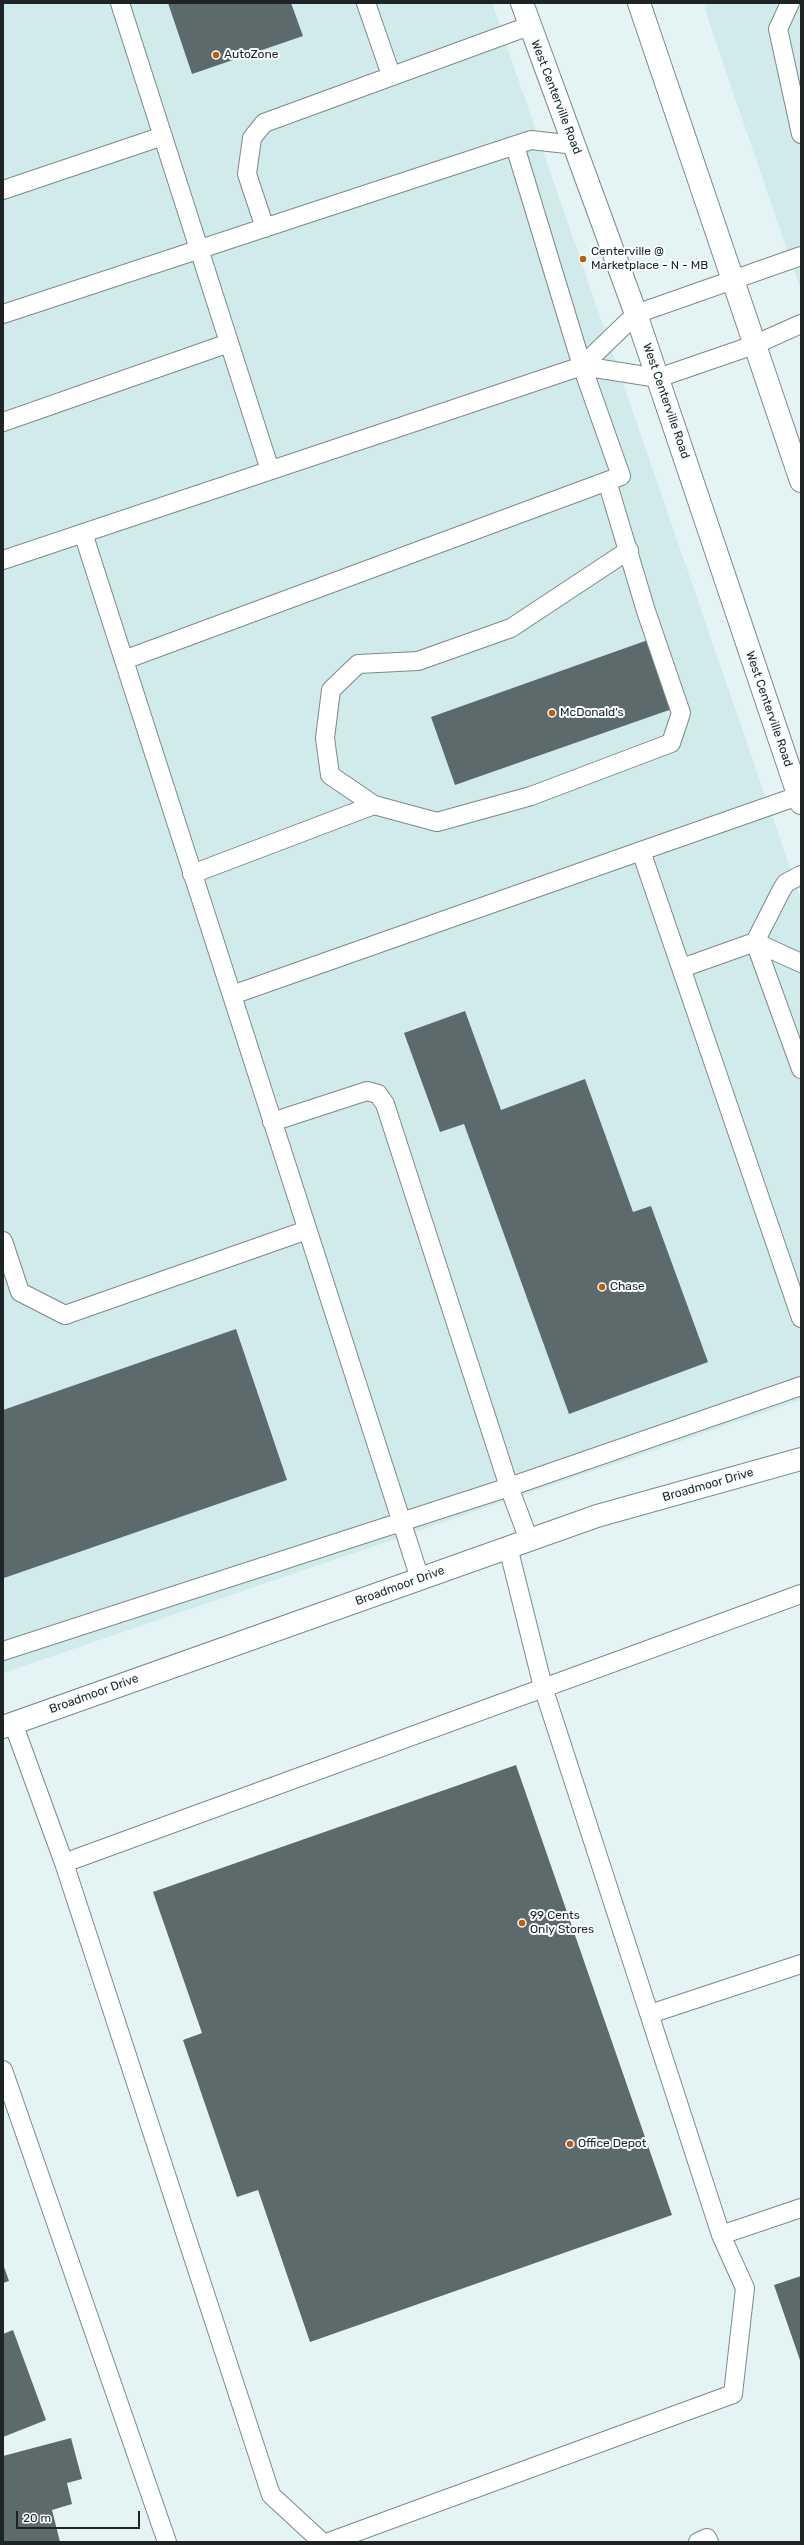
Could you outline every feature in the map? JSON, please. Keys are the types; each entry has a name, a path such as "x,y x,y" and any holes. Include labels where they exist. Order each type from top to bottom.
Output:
{"main road":[{"name":"West Centerville Road","path":"522,3 529,26 575,145 636,314 800,798"},
{"path":"639,3 731,279 801,481"},
{"name":"Broadmoor Drive","path":"8,1725 597,1516 801,1459"}],"lane":[{"path":"120,3 270,470"},
{"path":"366,3 391,75"},
{"path":"790,3 778,29 801,134"},
{"path":"265,228 247,174 252,138 264,123 391,75 529,26"},
{"path":"3,190 163,136"},
{"path":"3,314 531,140 575,145"},
{"path":"124,660 621,476 582,366 515,146"},
{"path":"3,560 582,366 636,314 731,279 801,256"},
{"path":"582,366 658,378 754,345 801,324"},
{"path":"3,422 229,343"},
{"path":"607,481 629,550 646,611 681,713 671,743 532,796 438,822 374,805 330,775 325,738 331,690 358,664 418,661 511,628 629,550"},
{"path":"83,533 420,1579"},
{"path":"232,995 641,851 800,798"},
{"path":"192,874 374,805"},
{"path":"641,851 801,1318"},
{"path":"682,968 755,942 786,883 801,875"},
{"path":"755,942 801,963"},
{"path":"755,942 801,1069"},
{"path":"272,1122 367,1090 378,1094 385,1104 509,1487 529,1540"},
{"path":"3,1241 20,1292 65,1315 307,1230"},
{"path":"3,1651 509,1487 801,1386"},
{"path":"329,2542 733,2394 745,2288 722,2235 543,1687 508,1547"},
{"path":"64,1863 801,1594"},
{"path":"8,1725 64,1863 271,2495 322,2542"},
{"path":"650,2014 801,1964"},
{"path":"3,2070 167,2542"},
{"path":"722,2235 801,2208"},
{"path":"698,2542 707,2538 709,2542"}],"shaded area":[{"path":"3,3 492,3 801,900 801,1400 3,1673"},
{"path":"704,3 801,3 801,290 710,25"}],"building":[{"name":"AutoZone","path":"168,3 291,3 303,36 192,74"},
{"name":"McDonald's","path":"648,640 672,709 455,785 431,717"},
{"name":"Chase","path":"465,1011 501,1110 585,1079 633,1212 651,1206 708,1362 569,1414 464,1124 440,1132 404,1033"},
{"path":"236,1329 287,1480 4,1578 3,1410"},
{"path":"516,1765 672,2215 310,2342 258,2190 237,2197 183,2040 202,2033 153,1892"},
{"path":"3,2264 9,2281 3,2283"},
{"path":"801,2276 801,2363 774,2285"},
{"path":"13,2330 46,2420 3,2437 3,2334"},
{"path":"71,2438 82,2479 67,2483 72,2504 52,2510 60,2542 3,2542 3,2456"}],"place":[{"name":"AutoZone","path":"216,55"},
{"name":"Centerville @ Marketplace - N - MB","path":"583,259"},
{"name":"McDonald's","path":"552,713"},
{"name":"Chase","path":"602,1287"},
{"name":"99 Cents Only Stores","path":"522,1923"},
{"name":"Office Depot","path":"570,2144"}]}
